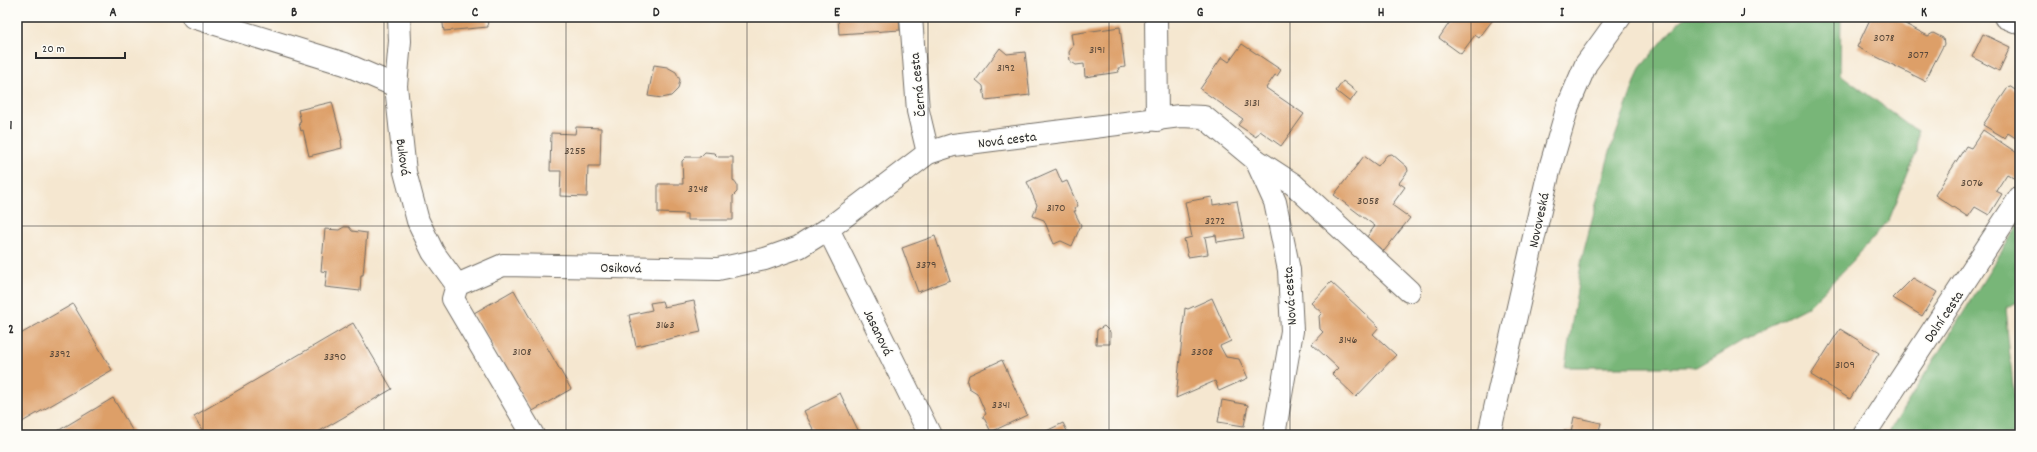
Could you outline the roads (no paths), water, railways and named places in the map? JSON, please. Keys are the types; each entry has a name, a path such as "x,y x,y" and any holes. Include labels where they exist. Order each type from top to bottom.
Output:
{"street":[{"path":"193,17 345,64 396,86"},
{"name":"Buková","path":"400,17 400,41 396,86 405,172 418,221 433,252 457,284"},
{"name":"Černá cesta","path":"911,17 918,111 928,153"},
{"path":"1156,17 1158,120"},
{"name":"Novoveská","path":"1489,435 1548,175 1568,106 1586,64 1620,17"},
{"path":"2006,17 2020,23"},
{"name":"Nová cesta","path":"928,153 952,146 1180,116 1204,117 1256,160 1293,184 1409,291"},
{"name":"Osiková","path":"457,284 503,265 718,269 765,259 799,247 828,228 928,153"},
{"name":"Nová cesta","path":"1256,160 1275,202 1289,270 1292,331 1274,435"},
{"name":"Dolní cesta","path":"1864,435 2020,197"},
{"name":"Jasanová","path":"828,228 930,435"},
{"path":"457,284 453,299 533,435"}]}
